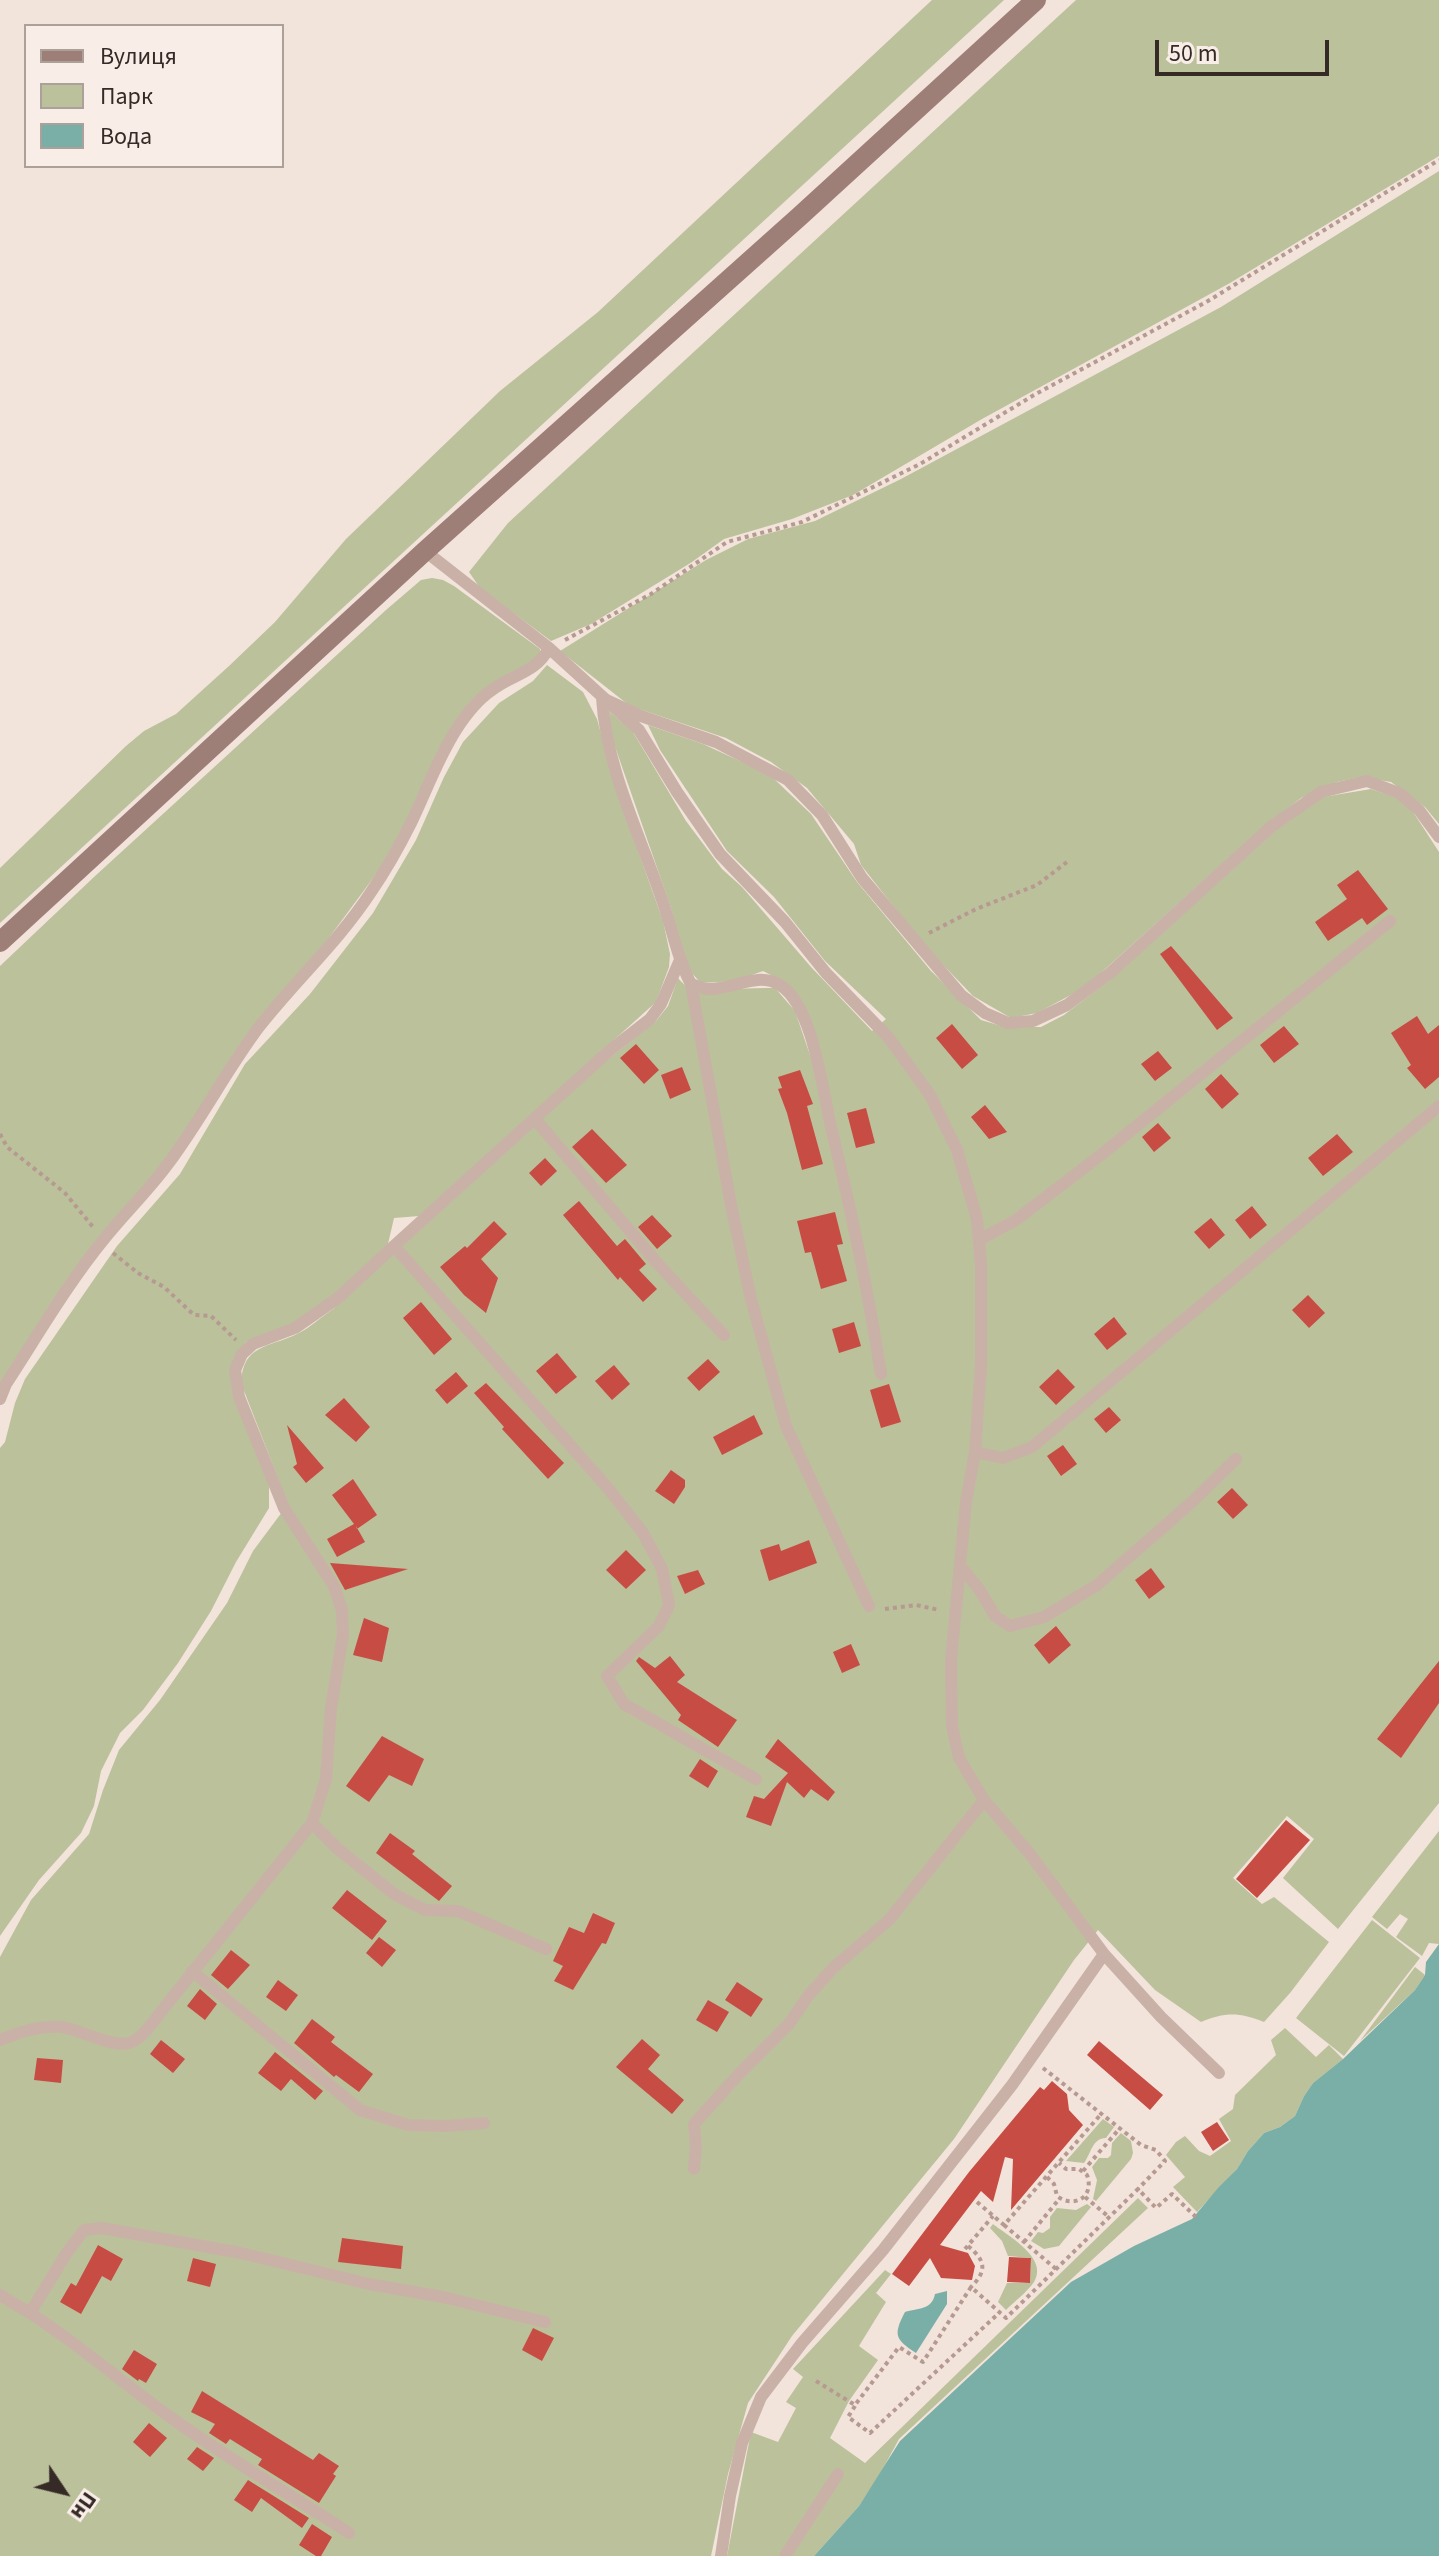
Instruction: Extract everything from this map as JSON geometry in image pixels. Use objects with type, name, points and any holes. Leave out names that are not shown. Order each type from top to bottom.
[{"type":"main road","points":[[0,942],[425,551],[1036,0]]},
{"type":"lane","points":[[425,551],[549,648],[639,730],[720,854],[785,922],[826,973],[889,1038],[930,1095],[957,1150],[977,1219],[979,1240],[981,1366],[975,1452],[966,1502],[951,1660],[952,1726],[959,1758],[984,1800],[1030,1854],[1104,1954],[1161,2017],[1219,2073]]},
{"type":"lane","points":[[0,1399],[6,1384],[66,1291],[104,1239],[167,1166],[195,1126],[221,1080],[260,1026],[370,895],[405,835],[433,772],[473,707],[490,691],[528,672],[544,658],[549,648]]},
{"type":"lane","points":[[602,698],[641,716],[716,742],[788,780],[822,815],[862,878],[912,941],[961,995],[985,1013],[1008,1023],[1033,1021],[1067,1005],[1110,973],[1272,826],[1321,792],[1367,781],[1399,793],[1419,810],[1439,837]]},
{"type":"lane","points":[[602,698],[604,729],[662,899],[679,962],[691,984],[751,1299],[786,1426],[869,1606]]},
{"type":"lane","points":[[979,1240],[1016,1220],[1102,1154],[1390,921]]},
{"type":"lane","points":[[0,2040],[46,2027],[64,2027],[117,2043],[129,2043],[142,2034],[312,1823],[326,1779],[331,1708],[343,1635],[342,1610],[334,1586],[284,1508],[239,1397],[235,1370],[242,1354],[253,1344],[295,1328],[338,1298],[609,1051],[650,1019],[661,1004],[679,962]]},
{"type":"lane","points":[[691,984],[708,989],[758,980],[779,984],[789,993],[803,1017],[819,1064],[830,1124],[852,1208],[881,1374]]},
{"type":"lane","points":[[975,1452],[1003,1458],[1032,1447],[1439,1106]]},
{"type":"lane","points":[[535,1119],[658,1264],[724,1335]]},
{"type":"lane","points":[[394,1246],[607,1487],[643,1533],[662,1569],[669,1605],[659,1626],[607,1676],[624,1704],[756,1779]]},
{"type":"lane","points":[[961,1567],[995,1616],[1010,1626],[1044,1617],[1097,1585],[1236,1459]]},
{"type":"lane","points":[[694,2169],[694,2124],[789,2024],[808,1996],[834,1967],[889,1920],[984,1800]]},
{"type":"lane","points":[[312,1823],[338,1849],[394,1894],[425,1910],[458,1911],[546,1949]]},
{"type":"lane","points":[[721,2556],[742,2443],[761,2397],[802,2343],[883,2250],[1031,2058],[1104,1954]]},
{"type":"lane","points":[[192,1971],[360,2110],[408,2125],[484,2123]]},
{"type":"lane","points":[[30,2313],[84,2230],[102,2228],[241,2253],[545,2322]]},
{"type":"lane","points":[[0,2295],[76,2343],[100,2365],[176,2421],[349,2533]]},
{"type":"lane","points":[[785,2556],[838,2474]]},
{"type":"path","points":[[549,648],[651,594],[727,542],[802,522],[920,464],[1034,395],[1208,301],[1439,160]]},
{"type":"path","points":[[912,941],[976,909],[1037,885],[1067,862]]},
{"type":"path","points":[[869,1606],[886,1609],[916,1605],[956,1617]]},
{"type":"path","points":[[971,2287],[1006,2318],[1165,2161],[1156,2150],[1141,2145],[1031,2058]]},
{"type":"path","points":[[1004,2225],[1102,2113]]},
{"type":"path","points":[[1083,2171],[1120,2128]]},
{"type":"path","points":[[1059,2163],[1066,2169],[1072,2167],[1083,2171],[1089,2181],[1085,2197]]},
{"type":"path","points":[[1047,2177],[1060,2198],[1071,2203],[1085,2197]]},
{"type":"path","points":[[1138,2189],[1156,2208],[1172,2194],[1197,2218]]},
{"type":"path","points":[[1085,2197],[1109,2217]]},
{"type":"path","points":[[1024,2242],[1060,2198]]},
{"type":"path","points":[[977,2202],[1056,2269]]},
{"type":"path","points":[[993,2216],[966,2248],[980,2256],[983,2266],[979,2279],[923,2362],[899,2347],[848,2417],[870,2433],[1000,2312]]},
{"type":"path","points":[[816,2381],[855,2405]]},
{"type":"green space","points":[[932,0],[1004,0],[0,923],[0,868],[126,746],[144,731],[176,714],[229,666],[275,622],[346,539],[500,391],[598,312]]},
{"type":"green space","points":[[1076,0],[1439,0],[1439,156],[1230,283],[982,419],[853,495],[792,519],[724,539],[591,624],[551,641],[480,588],[469,572],[508,523]]},
{"type":"green space","points":[[1439,171],[1439,824],[1425,807],[1391,782],[1361,777],[1337,782],[1301,798],[1262,828],[1084,988],[1037,1013],[1011,1018],[973,996],[923,944],[861,865],[854,844],[807,788],[771,762],[726,738],[630,706],[560,651],[706,560],[748,539],[815,521],[901,479],[1221,307]]},
{"type":"green space","points":[[432,578],[454,586],[540,649],[541,655],[488,686],[469,703],[388,858],[0,1388],[0,966],[386,610],[421,580]]},
{"type":"green space","points":[[547,665],[583,692],[597,719],[616,789],[663,921],[670,954],[669,967],[656,1002],[419,1216],[394,1218],[388,1244],[323,1305],[299,1321],[246,1342],[231,1372],[269,1483],[269,1508],[178,1663],[143,1710],[120,1733],[101,1771],[94,1806],[81,1833],[39,1880],[0,1936],[0,1448],[5,1442],[25,1379],[117,1246],[180,1174],[245,1064],[310,994],[373,913],[416,840],[463,742],[499,703],[533,681]]},
{"type":"green space","points":[[609,711],[633,732],[686,821],[722,869],[742,887],[872,1031],[886,1019],[825,961],[774,897],[727,851],[660,750],[648,725],[703,744],[770,775],[811,814],[857,882],[931,971],[981,1020],[1005,1027],[1041,1027],[1064,1015],[1111,979],[1278,828],[1323,797],[1371,789],[1406,801],[1439,852],[1439,1803],[1338,1929],[1283,1878],[1314,1839],[1287,1816],[1233,1878],[1262,1904],[1274,1897],[1329,1942],[1264,2022],[1232,2014],[1201,2022],[1155,1990],[1098,1930],[1074,1960],[954,2139],[792,2336],[748,2403],[728,2474],[711,2556],[0,2556],[0,1957],[31,1900],[89,1834],[119,1750],[160,1700],[227,1603],[253,1551],[288,1504],[241,1383],[247,1361],[259,1349],[302,1332],[333,1309],[601,1065],[656,1021],[668,1006],[678,978],[691,988],[704,992],[775,988],[795,1011],[811,1058],[802,1006],[778,979],[763,971],[735,981],[701,983],[687,968],[671,908],[611,735]]},
{"type":"green space","points":[[1439,1831],[1439,1944],[1429,1943],[1422,1956],[1396,1937],[1408,1919],[1400,1914],[1387,1929],[1372,1917]]},
{"type":"green space","points":[[1372,1920],[1420,1958],[1344,2056],[1296,2018]]},
{"type":"green space","points":[[1415,1967],[1425,1975],[1415,1990],[1360,2041]]},
{"type":"green space","points":[[1285,2028],[1316,2057],[1329,2045],[1343,2059],[1313,2083],[1295,2116],[1280,2127],[1264,2133],[1237,2169],[1197,2212],[1173,2187],[1185,2177],[1166,2155],[1185,2136],[1199,2151],[1210,2156],[1231,2141],[1219,2119],[1233,2109],[1235,2095],[1276,2055],[1271,2040]]},
{"type":"green space","points":[[1103,2119],[1114,2127],[1106,2138],[1095,2144],[1084,2163],[1066,2161]]},
{"type":"green space","points":[[1121,2133],[1131,2141],[1131,2159],[1096,2201],[1093,2199],[1097,2180],[1092,2167],[1099,2158],[1111,2155],[1112,2143]]},
{"type":"green space","points":[[1138,2198],[1148,2208],[899,2439],[859,2506],[814,2556],[727,2556],[751,2432],[778,2442],[796,2408],[786,2402],[803,2377],[793,2369],[885,2270],[891,2274],[876,2293],[886,2302],[859,2346],[878,2360],[849,2401],[830,2438],[865,2463]]},
{"type":"green space","points":[[1087,2204],[1091,2207],[1059,2246],[1044,2249],[1031,2241],[1038,2232],[1043,2233],[1050,2228],[1050,2217],[1057,2208],[1076,2210]]},
{"type":"green space","points":[[993,2224],[1025,2248],[1036,2264],[1034,2282],[1006,2310],[998,2302],[1007,2283],[1030,2283],[1031,2258],[1008,2256],[1002,2241],[990,2228]]},
{"type":"water","points":[[1439,1944],[1439,2556],[814,2556],[859,2506],[900,2441],[1071,2282],[1134,2246],[1192,2219],[1237,2169],[1264,2133],[1280,2127],[1295,2116],[1313,2083],[1343,2059],[1415,1990],[1425,1975],[1426,1962]]},
{"type":"water","points":[[947,2291],[947,2304],[916,2353],[898,2336],[905,2312],[928,2306],[935,2294]]},
{"type":"building","points":[[1358,870],[1388,909],[1367,925],[1362,918],[1328,941],[1315,922],[1347,899],[1337,885]]},
{"type":"building","points":[[1171,946],[1233,1018],[1217,1030],[1160,954]]},
{"type":"building","points":[[1417,1016],[1428,1034],[1439,1025],[1439,1077],[1425,1089],[1407,1068],[1411,1065],[1391,1033]]},
{"type":"building","points":[[952,1024],[978,1055],[962,1069],[936,1038]]},
{"type":"building","points":[[1284,1026],[1299,1044],[1274,1063],[1260,1045]]},
{"type":"building","points":[[636,1044],[659,1070],[644,1084],[620,1058]]},
{"type":"building","points":[[1158,1051],[1172,1068],[1155,1081],[1141,1064]]},
{"type":"building","points":[[682,1067],[691,1090],[670,1099],[661,1075]]},
{"type":"building","points":[[800,1070],[813,1104],[807,1106],[823,1164],[802,1170],[778,1089],[782,1088],[778,1077]]},
{"type":"building","points":[[1221,1074],[1239,1094],[1222,1109],[1205,1089]]},
{"type":"building","points":[[985,1105],[1007,1132],[989,1139],[971,1117]]},
{"type":"building","points":[[866,1108],[875,1143],[856,1148],[847,1113]]},
{"type":"building","points":[[1158,1123],[1171,1138],[1154,1152],[1142,1137]]},
{"type":"building","points":[[592,1129],[627,1165],[606,1183],[572,1147]]},
{"type":"building","points":[[1337,1134],[1353,1152],[1323,1176],[1308,1158]]},
{"type":"building","points":[[545,1158],[557,1171],[541,1186],[529,1173]]},
{"type":"building","points":[[579,1201],[617,1246],[625,1239],[646,1264],[639,1270],[657,1289],[643,1302],[620,1277],[618,1280],[563,1215]]},
{"type":"building","points":[[1252,1206],[1267,1225],[1250,1239],[1235,1220]]},
{"type":"building","points":[[835,1212],[843,1244],[837,1245],[847,1281],[821,1289],[811,1252],[805,1253],[797,1221]]},
{"type":"building","points":[[652,1215],[672,1236],[657,1249],[638,1227]]},
{"type":"building","points":[[1211,1218],[1225,1235],[1209,1249],[1194,1232]]},
{"type":"building","points":[[494,1221],[507,1234],[481,1259],[498,1278],[486,1313],[464,1295],[440,1267],[465,1246],[467,1248]]},
{"type":"building","points":[[1308,1295],[1325,1313],[1309,1328],[1292,1310]]},
{"type":"building","points":[[421,1302],[452,1339],[434,1355],[403,1318]]},
{"type":"building","points":[[1114,1317],[1127,1334],[1107,1350],[1094,1334]]},
{"type":"building","points":[[854,1322],[861,1346],[839,1353],[832,1329]]},
{"type":"building","points":[[557,1353],[577,1377],[556,1394],[536,1371]]},
{"type":"building","points":[[708,1359],[720,1372],[699,1391],[687,1378]]},
{"type":"building","points":[[614,1365],[630,1384],[612,1400],[595,1381]]},
{"type":"building","points":[[1058,1369],[1075,1387],[1056,1405],[1039,1387]]},
{"type":"building","points":[[456,1372],[468,1386],[447,1404],[435,1390]]},
{"type":"building","points":[[486,1383],[564,1463],[548,1479],[474,1393]]},
{"type":"building","points":[[889,1384],[901,1422],[881,1428],[870,1390]]},
{"type":"building","points":[[344,1398],[370,1427],[356,1442],[325,1415]]},
{"type":"building","points":[[1109,1407],[1121,1420],[1106,1433],[1094,1419]]},
{"type":"building","points":[[754,1415],[763,1434],[722,1455],[713,1437]]},
{"type":"building","points":[[287,1425],[324,1468],[306,1483],[293,1467],[297,1464]]},
{"type":"building","points":[[1063,1445],[1077,1464],[1061,1476],[1047,1456]]},
{"type":"building","points":[[671,1470],[685,1480],[685,1487],[674,1504],[655,1491]]},
{"type":"building","points":[[353,1479],[377,1515],[357,1529],[365,1542],[337,1557],[327,1539],[354,1524],[332,1495]]},
{"type":"building","points":[[1232,1488],[1248,1505],[1233,1519],[1217,1502]]},
{"type":"building","points":[[809,1540],[817,1563],[769,1581],[760,1550],[779,1544],[781,1551]]},
{"type":"building","points":[[626,1550],[646,1570],[626,1589],[606,1570]]},
{"type":"building","points":[[330,1563],[408,1569],[345,1590]]},
{"type":"building","points":[[1151,1568],[1165,1587],[1149,1599],[1135,1580]]},
{"type":"building","points":[[698,1570],[705,1584],[685,1594],[677,1576]]},
{"type":"building","points":[[364,1618],[389,1628],[382,1662],[353,1655]]},
{"type":"building","points":[[1056,1626],[1071,1645],[1049,1664],[1034,1645]]},
{"type":"building","points":[[851,1644],[860,1665],[842,1673],[833,1652]]},
{"type":"building","points":[[670,1656],[685,1675],[677,1682],[737,1720],[718,1747],[678,1720],[681,1715],[636,1661],[639,1657],[655,1668]]},
{"type":"building","points":[[1439,1661],[1439,1703],[1401,1758],[1377,1739]]},
{"type":"building","points":[[382,1736],[424,1759],[412,1786],[389,1775],[369,1802],[346,1786]]},
{"type":"building","points":[[778,1739],[835,1792],[828,1801],[811,1789],[804,1798],[787,1782],[771,1826],[746,1817],[754,1796],[764,1799],[788,1773],[765,1757]]},
{"type":"building","points":[[700,1759],[718,1771],[708,1788],[689,1776]]},
{"type":"building","points":[[1286,1820],[1310,1840],[1257,1898],[1236,1879]]},
{"type":"building","points":[[390,1833],[415,1851],[412,1854],[452,1886],[439,1901],[376,1853]]},
{"type":"building","points":[[347,1890],[387,1921],[372,1940],[332,1908]]},
{"type":"building","points":[[593,1913],[615,1923],[606,1944],[602,1943],[573,1990],[554,1981],[563,1966],[553,1961],[569,1927],[584,1933]]},
{"type":"building","points":[[379,1937],[396,1950],[382,1967],[366,1953]]},
{"type":"building","points":[[231,1950],[250,1965],[228,1989],[211,1975]]},
{"type":"building","points":[[278,1980],[298,1995],[286,2011],[266,1997]]},
{"type":"building","points":[[737,1982],[763,1999],[751,2017],[725,2000]]},
{"type":"building","points":[[200,1989],[217,2004],[205,2020],[187,2006]]},
{"type":"building","points":[[708,2000],[729,2012],[717,2032],[696,2020]]},
{"type":"building","points":[[312,2019],[335,2037],[331,2042],[373,2074],[359,2092],[336,2075],[334,2077],[294,2043]]},
{"type":"building","points":[[642,2039],[660,2055],[648,2069],[684,2100],[672,2114],[616,2067]]},
{"type":"building","points":[[161,2040],[185,2059],[173,2073],[150,2054]]},
{"type":"building","points":[[1099,2041],[1163,2095],[1150,2110],[1087,2055]]},
{"type":"building","points":[[275,2052],[323,2091],[315,2100],[291,2079],[281,2091],[258,2073]]},
{"type":"building","points":[[37,2058],[63,2060],[61,2083],[34,2080]]},
{"type":"building","points":[[1052,2081],[1067,2094],[1069,2110],[1083,2125],[1011,2210],[1013,2159],[1005,2157],[993,2202],[981,2191],[940,2245],[968,2253],[975,2266],[972,2280],[941,2278],[930,2258],[909,2286],[892,2274],[969,2172],[1040,2087],[1044,2090]]},
{"type":"building","points":[[1217,2122],[1229,2140],[1213,2151],[1201,2132]]},
{"type":"building","points":[[342,2238],[403,2246],[401,2269],[338,2262]]},
{"type":"building","points":[[98,2245],[123,2259],[111,2281],[102,2276],[81,2314],[60,2302],[71,2283],[76,2286]]},
{"type":"building","points":[[1009,2257],[1031,2258],[1030,2283],[1007,2282]]},
{"type":"building","points":[[193,2258],[216,2264],[210,2287],[187,2281]]},
{"type":"building","points":[[533,2328],[554,2338],[542,2361],[522,2350]]},
{"type":"building","points":[[134,2350],[157,2364],[146,2383],[122,2369]]},
{"type":"building","points":[[202,2391],[313,2460],[319,2453],[339,2466],[319,2503],[258,2465],[262,2459],[230,2439],[226,2444],[209,2433],[215,2424],[191,2412]]},
{"type":"building","points":[[149,2423],[167,2438],[150,2457],[133,2442]]},
{"type":"building","points":[[197,2447],[214,2458],[203,2471],[187,2459]]},
{"type":"building","points":[[248,2480],[309,2518],[302,2528],[261,2498],[252,2512],[234,2500]]},
{"type":"building","points":[[312,2524],[332,2537],[321,2556],[299,2545]]}]
